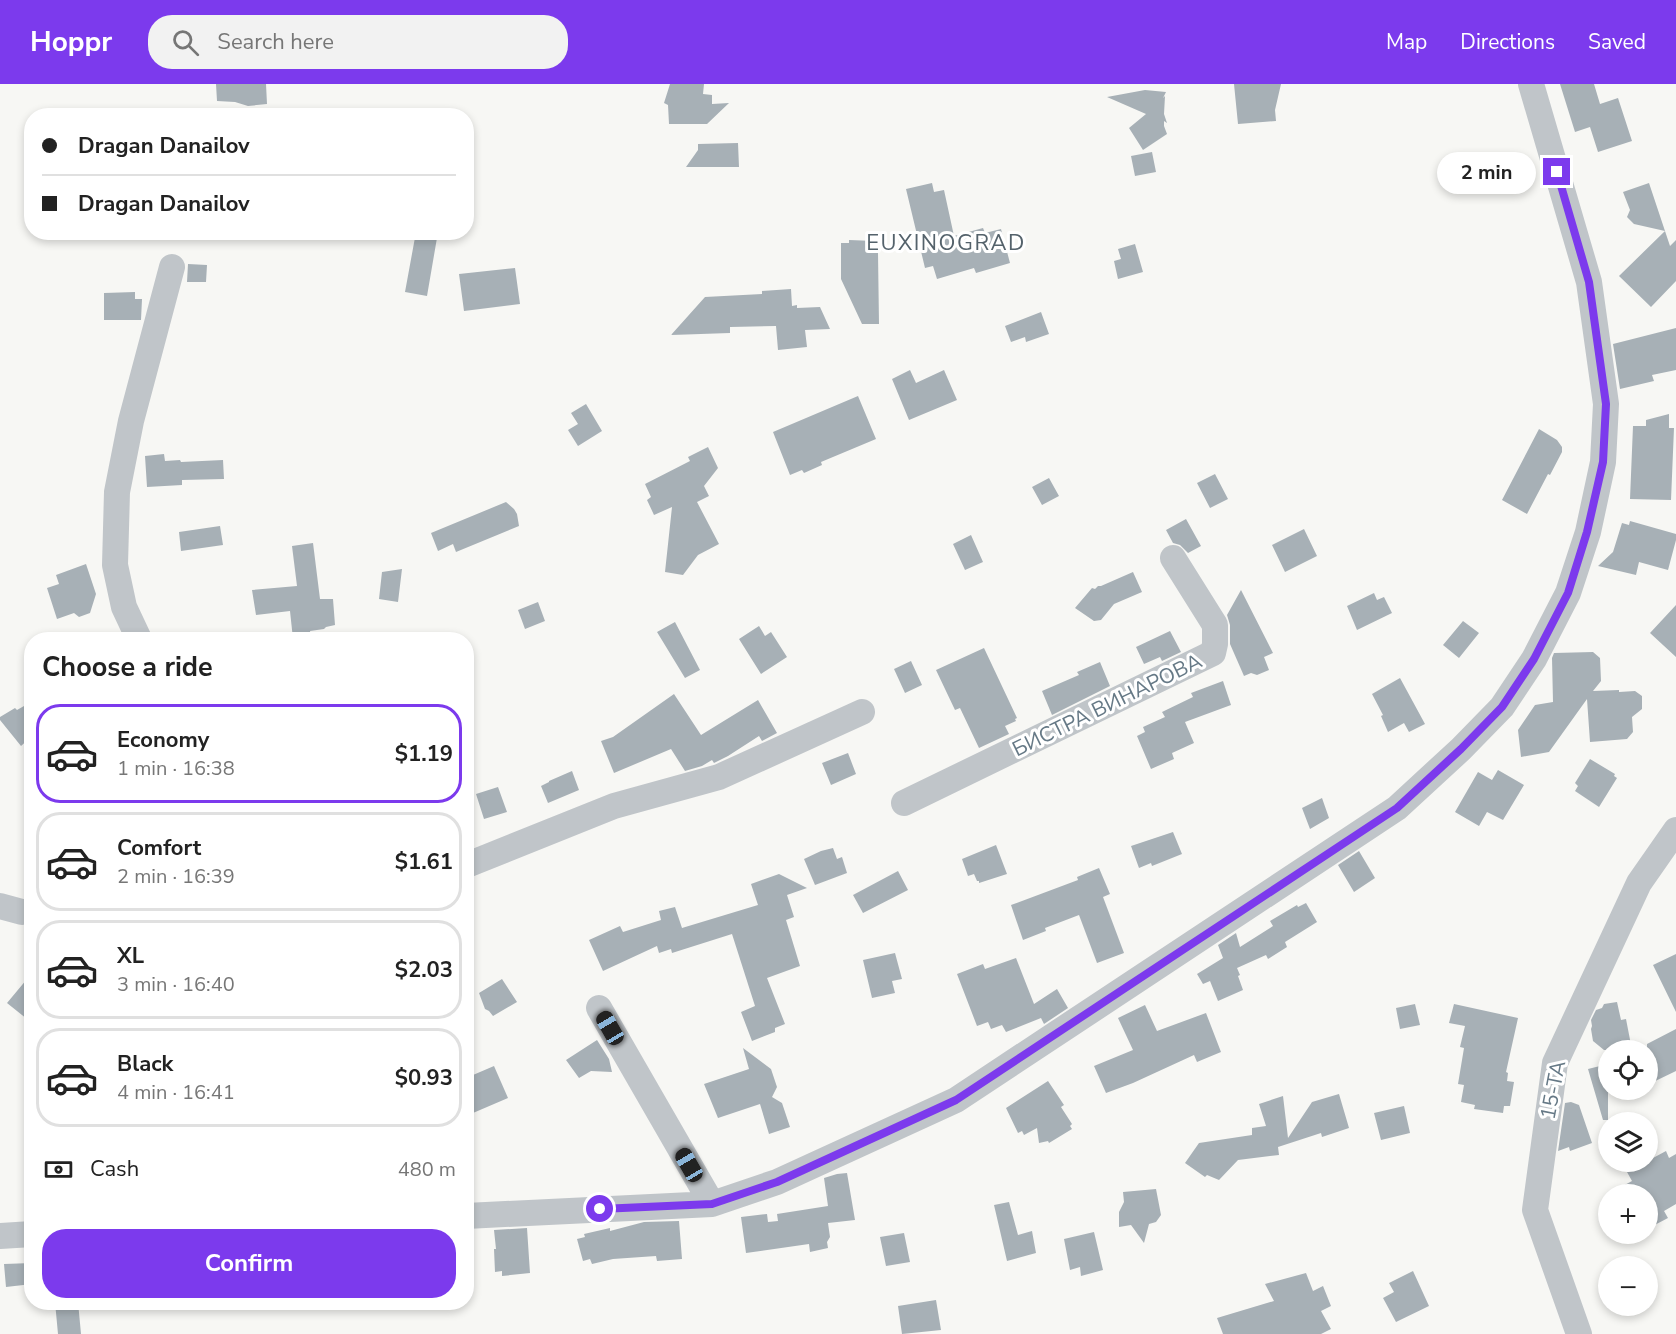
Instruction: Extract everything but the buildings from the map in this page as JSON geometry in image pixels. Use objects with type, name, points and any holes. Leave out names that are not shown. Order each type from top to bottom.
[{"type":"street","points":[[474,1216],[712,1204],[777,1182],[956,1100],[1397,808],[1461,749],[1502,707],[1534,659],[1568,593],[1587,532],[1603,462],[1606,404],[1589,282],[1531,84]]},
{"type":"street","points":[[136,632],[124,607],[115,565],[117,492],[131,421],[172,267]]},
{"type":"street","name":"БИСТРА ВИНАРОВА","points":[[904,803],[1213,653],[1215,626],[1173,558]]},
{"type":"street","points":[[474,862],[614,806],[719,777],[862,712]]},
{"type":"street","name":"15-ТА","points":[[1579,1334],[1535,1210],[1555,1063],[1639,883],[1676,830]]},
{"type":"street","points":[[599,1008],[712,1204]]},
{"type":"street","points":[[0,1236],[24,1234]]},
{"type":"district","name":"EUXINOGRAD","points":[[946,243]]},
{"type":"route","points":[[600,1209],[712,1204],[777,1182],[956,1100],[1397,808],[1461,749],[1502,707],[1534,659],[1568,593],[1587,532],[1603,462],[1606,404],[1589,282],[1557,172]]}]
